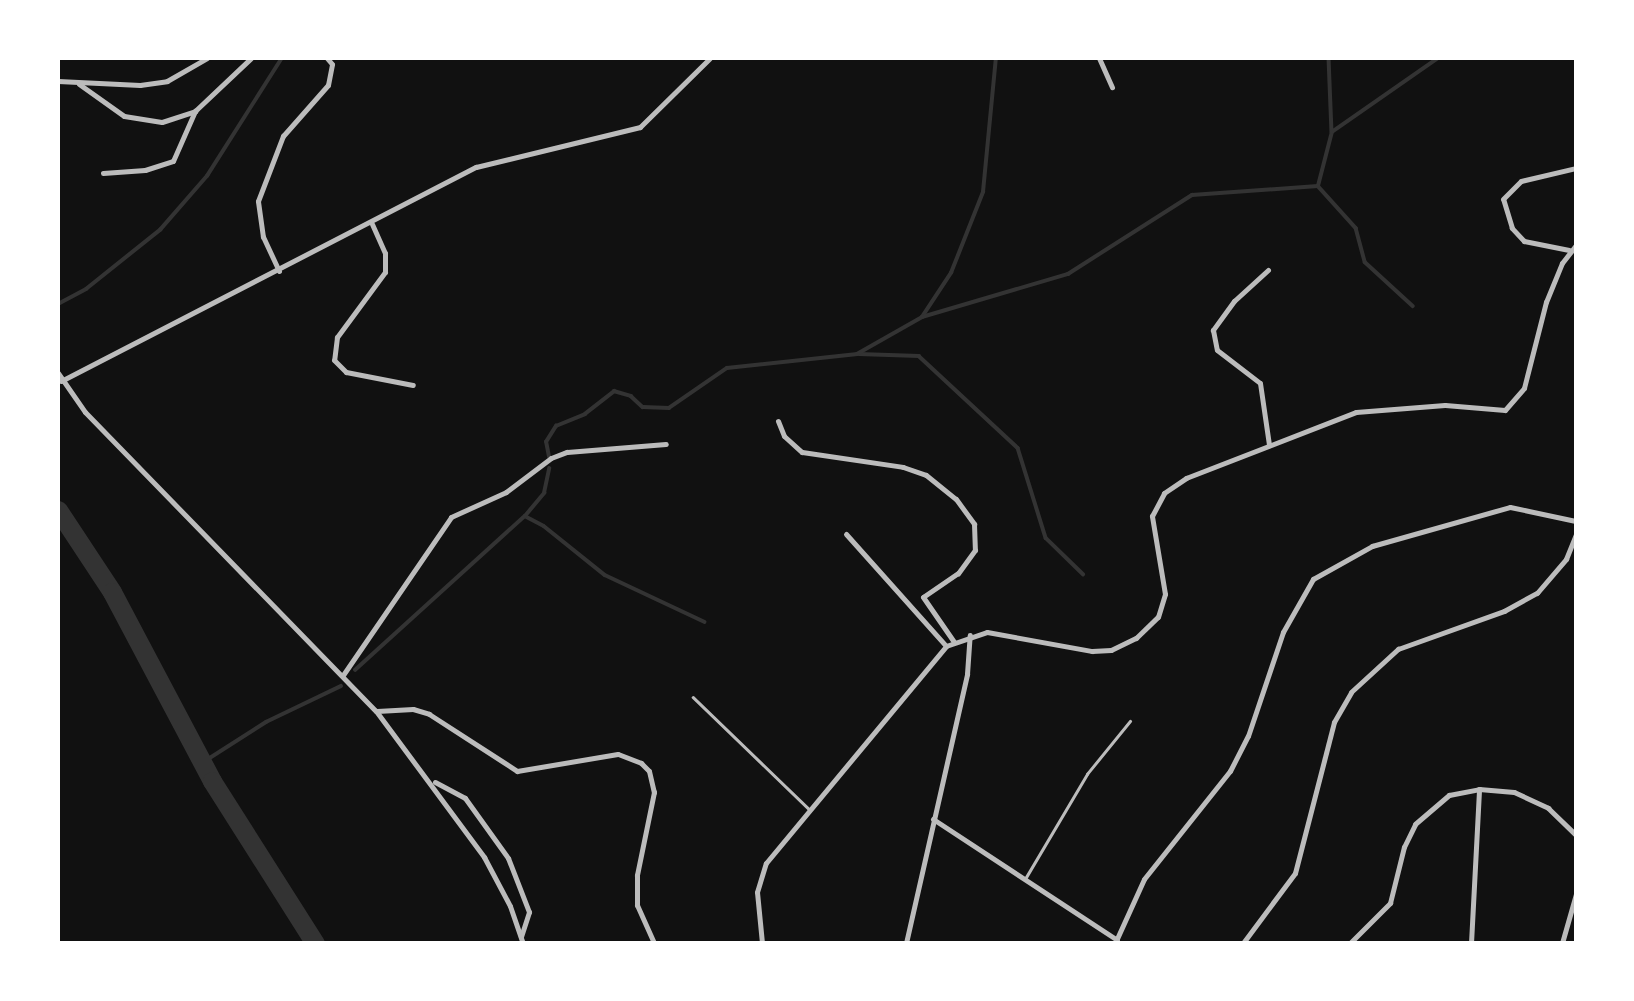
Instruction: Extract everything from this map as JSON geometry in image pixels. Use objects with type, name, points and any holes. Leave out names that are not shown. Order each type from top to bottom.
[{"type":"street","points":[[58,81],[140,85],[167,80],[207,58]]},
{"type":"street","points":[[103,173],[145,170],[173,161],[195,111],[251,58]]},
{"type":"street","points":[[279,271],[262,237],[258,201],[283,136],[328,85],[332,64],[327,58]]},
{"type":"street","points":[[61,381],[372,224],[476,167],[640,128],[710,58]]},
{"type":"street","points":[[1099,58],[1112,87]]},
{"type":"street","points":[[79,84],[133,120],[162,122],[195,111]]},
{"type":"street","points":[[1569,250],[1524,241],[1512,228],[1503,199],[1521,181],[1576,168]]},
{"type":"street","points":[[372,224],[385,253],[385,272],[333,344],[334,360],[346,372],[413,385]]},
{"type":"street","points":[[762,943],[757,903],[761,872],[808,808],[946,646],[970,635],[987,632],[1017,635],[1092,651],[1111,650],[1136,638],[1158,617],[1165,594],[1153,528],[1156,503],[1186,478],[1356,412],[1445,405],[1505,410],[1524,388],[1539,323],[1569,250],[1576,245]]},
{"type":"street","points":[[1268,270],[1234,300],[1213,330],[1217,350],[1260,383],[1269,445]]},
{"type":"street","points":[[58,373],[85,412],[376,711],[432,781],[500,883],[522,940]]},
{"type":"street","points":[[778,421],[784,436],[802,452],[903,467],[926,475],[956,499],[974,524],[975,550],[958,573],[929,589],[923,597],[954,642]]},
{"type":"street","points":[[343,675],[451,517],[506,492],[567,452],[666,444]]},
{"type":"street","points":[[933,820],[1116,942],[1159,858],[1230,771],[1248,736],[1283,632],[1313,579],[1372,545],[1510,508],[1576,521]]},
{"type":"street","points":[[846,534],[946,646]]},
{"type":"street","points":[[1243,943],[1295,873],[1334,723],[1351,692],[1398,649],[1504,611],[1536,593],[1566,559],[1576,534]]},
{"type":"street","points":[[906,943],[970,660],[970,635]]},
{"type":"street","points":[[376,711],[413,709],[429,714],[517,771],[618,754],[641,763],[649,771],[654,792],[637,875],[637,905],[654,943]]},
{"type":"street","points":[[432,781],[465,798],[508,858],[530,912],[522,940]]},
{"type":"street","points":[[1471,943],[1479,789]]},
{"type":"street","points":[[1350,943],[1390,903],[1404,847],[1415,824],[1449,795],[1479,789],[1531,798],[1576,835]]},
{"type":"street","points":[[1562,943],[1576,894]]},
{"type":"lane","points":[[693,697],[808,808]]},
{"type":"lane","points":[[1025,879],[1087,774],[1130,721]]},
{"type":"waterway","points":[[58,304],[86,289],[160,230],[207,176],[282,58]]},
{"type":"waterway","points":[[922,317],[951,273],[983,192],[996,58]]},
{"type":"waterway","points":[[1329,58],[1332,132]]},
{"type":"waterway","points":[[549,457],[546,442],[556,426],[585,414],[614,391],[631,396],[643,407],[669,408],[727,368],[857,354],[922,317],[1068,274],[1192,195],[1318,186],[1332,132],[1438,58]]},
{"type":"waterway","points":[[1318,186],[1356,228],[1365,262],[1413,306]]},
{"type":"waterway","points":[[859,354],[919,356],[1018,448],[1046,538],[1083,574]]},
{"type":"waterway","points":[[355,670],[525,516],[544,493],[549,469]]},
{"type":"waterway","points":[[58,510],[112,592],[212,781],[315,943]]},
{"type":"waterway","points":[[525,516],[544,526],[605,575],[705,622]]},
{"type":"waterway","points":[[202,763],[266,722],[341,686]]}]
